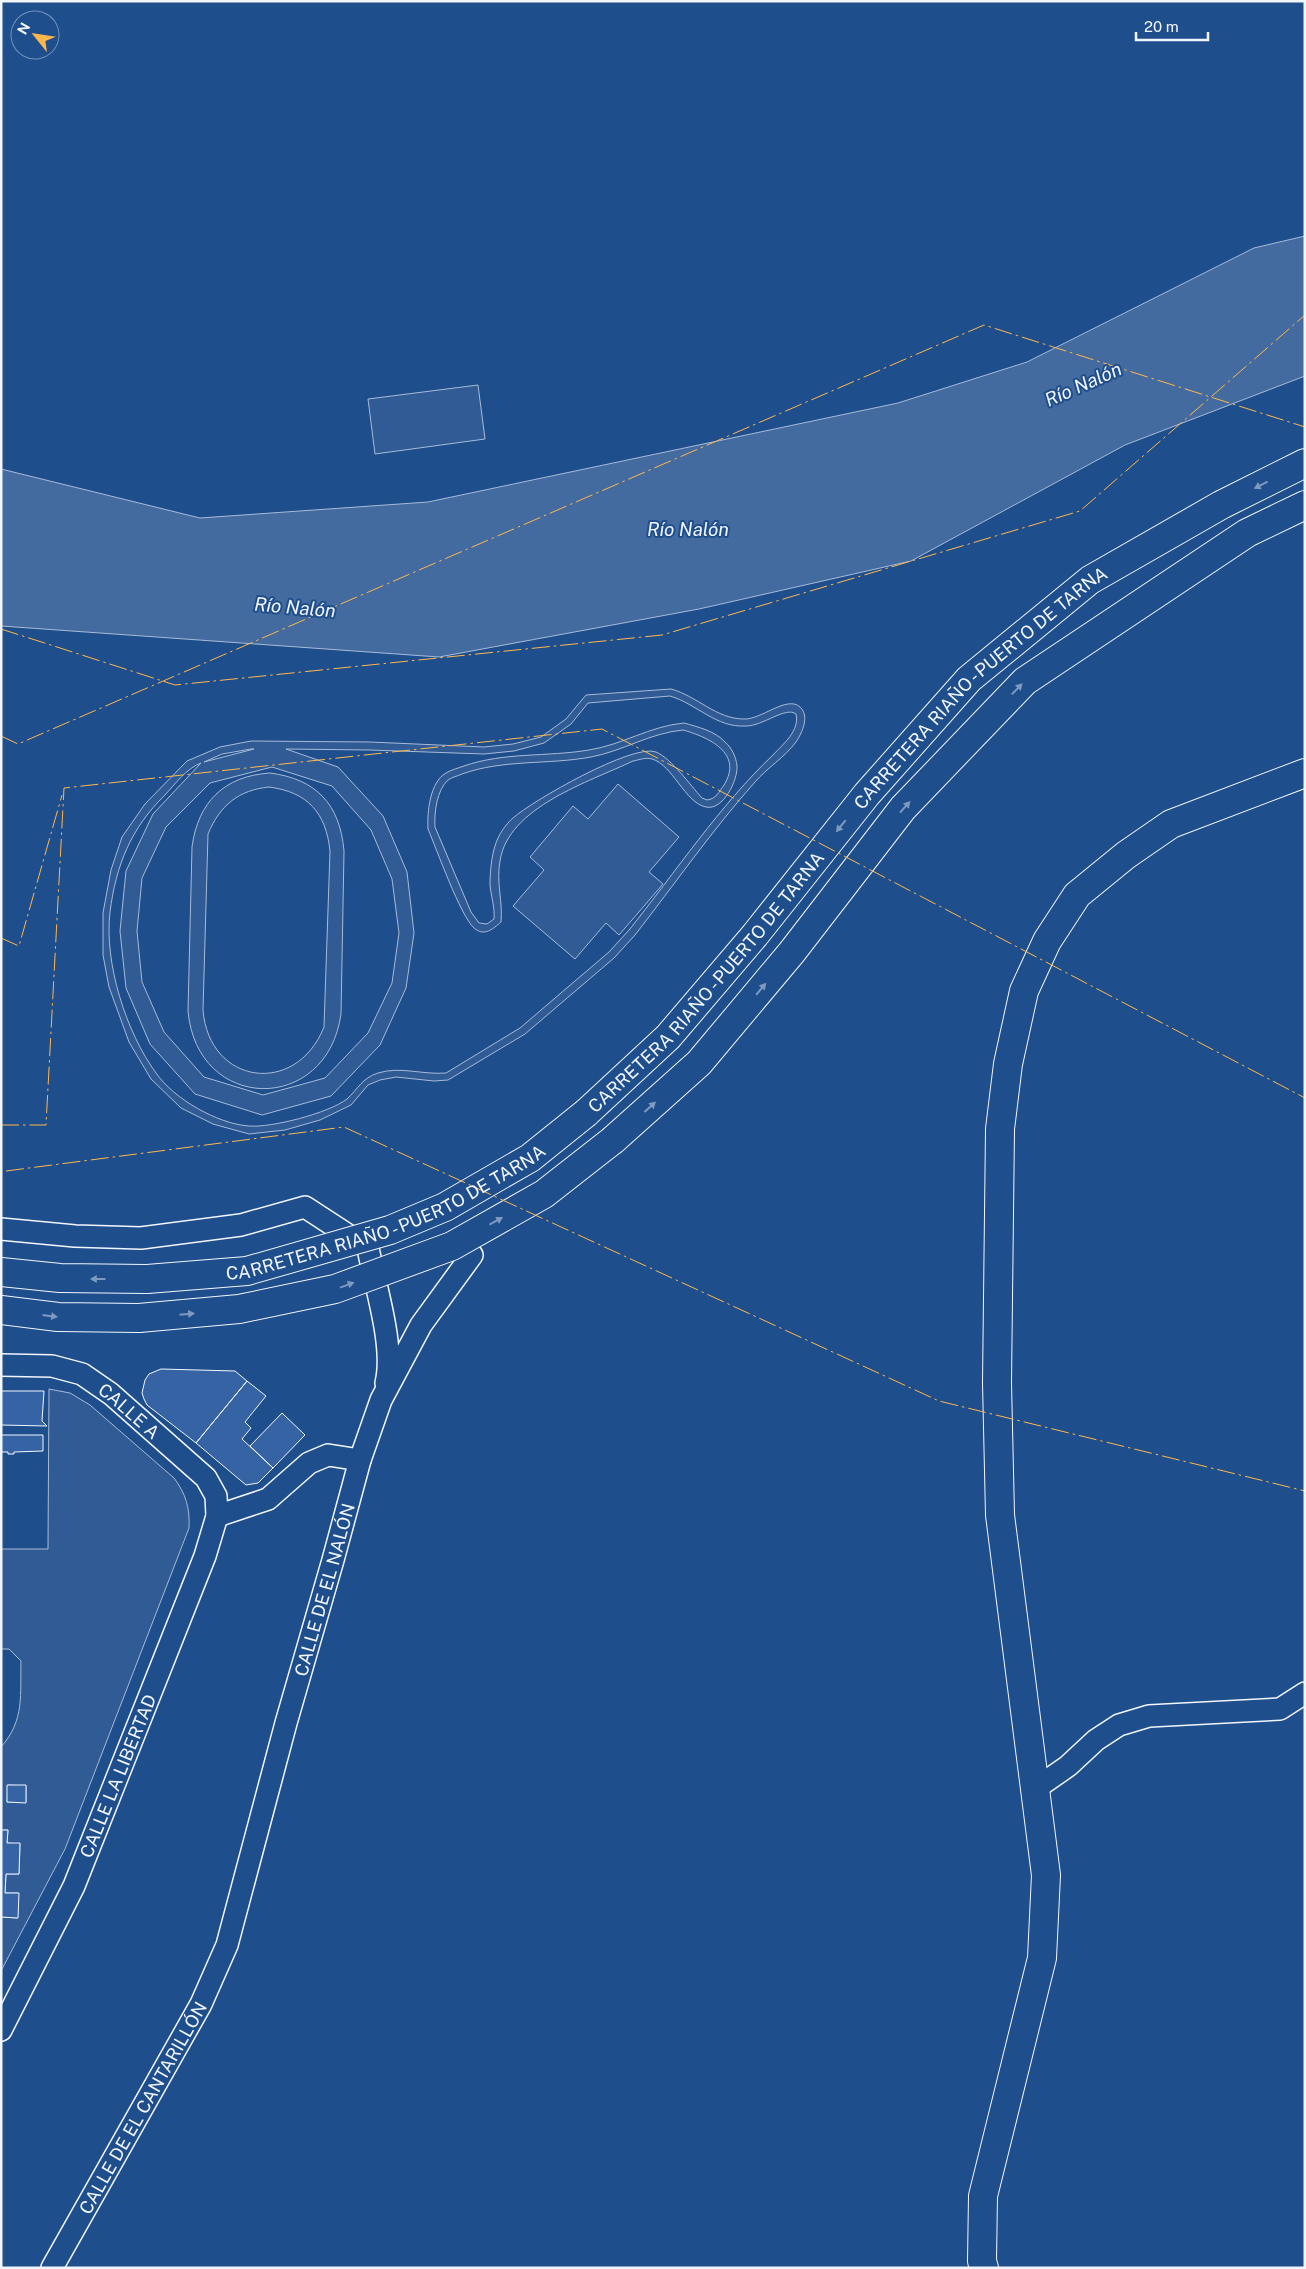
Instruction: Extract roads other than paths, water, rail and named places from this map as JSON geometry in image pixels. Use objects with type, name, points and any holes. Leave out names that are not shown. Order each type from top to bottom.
[{"type":"main road","name":"CARRETERA RIAÑO - PUERTO DE TARNA","points":[[1,1272],[60,1278],[147,1279],[247,1271],[390,1230],[445,1207],[530,1158],[586,1113],[668,1038],[754,935],[867,794],[969,679],[1090,580],[1221,505],[1305,463]]},
{"type":"main road","name":"CARRETERA RIAÑO - PUERTO DE TARNA","points":[[1,1310],[58,1317],[139,1318],[239,1309],[335,1289],[452,1246],[544,1194],[614,1140],[699,1063],[792,952],[903,808],[1025,681],[1247,533],[1305,505]]},
{"type":"main road","points":[[984,2268],[982,2261],[983,2196],[1042,1958],[1046,1875],[1000,1515],[998,1402],[1000,1129],[1008,1064],[1024,991],[1047,940],[1077,895],[1126,854],[1171,824],[1305,773]]},
{"type":"street","points":[[1,1229],[75,1236],[141,1238],[241,1225],[304,1207],[368,1248],[388,1346],[389,1370],[381,1400]]},
{"type":"street","name":"CALLE DE EL NALÓN","points":[[227,1945],[286,1723],[360,1460],[381,1400],[421,1325],[472,1255]]},
{"type":"street","name":"CALLE A","points":[[1,1365],[52,1366],[82,1374],[111,1394],[206,1478],[216,1496],[217,1516]]},
{"type":"street","points":[[217,1516],[268,1499],[309,1463],[328,1455],[360,1460]]},
{"type":"street","name":"CALLE LA LIBERTAD","points":[[1,2030],[74,1886],[185,1608],[217,1516]]},
{"type":"street","points":[[1035,1790],[1068,1766],[1096,1740],[1119,1725],[1149,1716],[1280,1709],[1305,1693]]},
{"type":"street","name":"CALLE DE EL CANTARILLÓN","points":[[52,2268],[201,2004],[227,1945]]},
{"type":"water","name":"Río Nalón","points":[[1305,236],[1305,376],[1125,445],[911,561],[699,609],[439,657],[1,626],[1,469],[200,518],[428,502],[898,403],[1027,362],[1254,248]]}]
